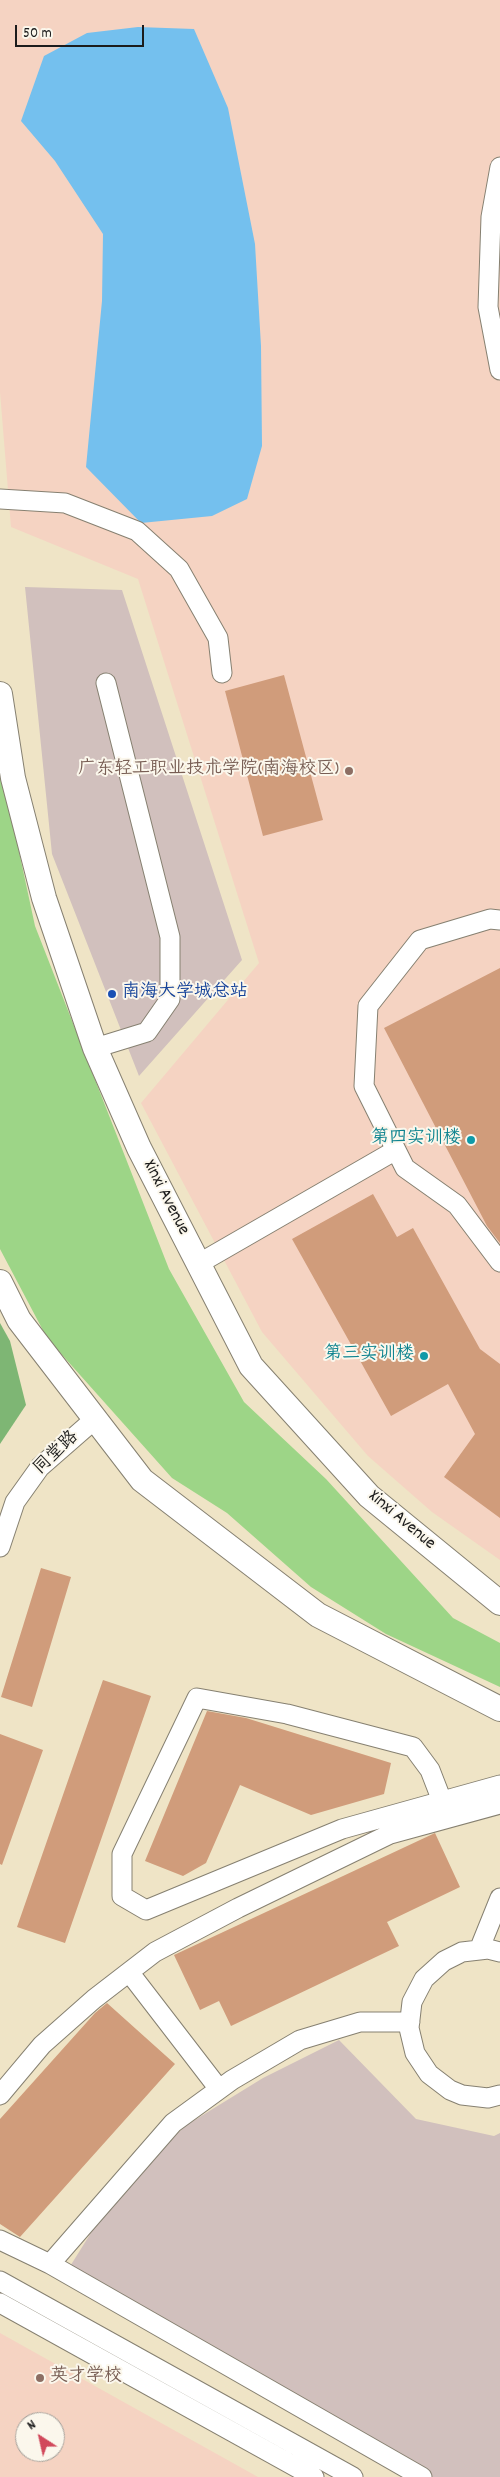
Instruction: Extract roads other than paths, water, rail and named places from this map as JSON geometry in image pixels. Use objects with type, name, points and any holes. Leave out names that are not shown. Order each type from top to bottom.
[{"type":"main road","name":"Xinxi Avenue","points":[[0,694],[13,778],[44,898],[95,1048],[139,1148],[250,1366],[369,1496],[500,1603]]},
{"type":"main road","points":[[0,1282],[19,1320],[142,1480],[318,1615],[500,1709]]},
{"type":"street","points":[[500,168],[491,217],[488,308],[500,370]]},
{"type":"street","points":[[0,499],[65,503],[137,531],[179,569],[218,638],[222,673]]},
{"type":"street","points":[[95,1048],[147,1032],[170,999],[170,937],[106,683]]},
{"type":"street","points":[[500,920],[490,919],[420,940],[368,1006],[364,1086],[405,1168],[457,1205],[500,1262]]},
{"type":"street","points":[[198,1264],[396,1150]]},
{"type":"street","name":"同堂路","points":[[0,1547],[15,1502],[40,1467],[95,1419]]},
{"type":"street","points":[[442,1801],[430,1770],[413,1747],[286,1714],[197,1698],[122,1854],[122,1896],[146,1910],[342,1829],[500,1785]]},
{"type":"street","points":[[0,2095],[42,2045],[94,1999],[154,1952],[238,1908],[390,1834],[500,1804]]},
{"type":"street","points":[[479,1950],[500,1898]]},
{"type":"street","points":[[500,1952],[479,1950],[462,1952],[444,1961],[424,1979],[412,2002],[410,2022],[415,2053],[429,2074],[450,2090],[462,2095],[488,2098],[500,2095]]},
{"type":"street","points":[[129,1972],[220,2089]]},
{"type":"street","points":[[50,2264],[173,2123],[220,2089],[300,2040],[360,2022],[410,2022]]},
{"type":"street","points":[[0,2240],[50,2264],[422,2477]]},
{"type":"street","points":[[0,2281],[353,2477]]},
{"type":"street","points":[[0,2303],[314,2477]]},
{"type":"water","points":[[138,27],[194,29],[228,108],[255,244],[261,346],[262,446],[247,499],[212,516],[141,523],[86,467],[102,301],[103,234],[55,161],[21,121],[44,56],[87,33]]},
{"type":"place","name":"广东轻工职业技术学院(南海校区)","points":[[349,771]]},
{"type":"place","name":"南海大学城总站","points":[[112,994]]},
{"type":"place","name":"第四实训楼","points":[[471,1140]]},
{"type":"place","name":"第三实训楼","points":[[424,1356]]},
{"type":"place","name":"英才学校","points":[[40,2378]]}]
